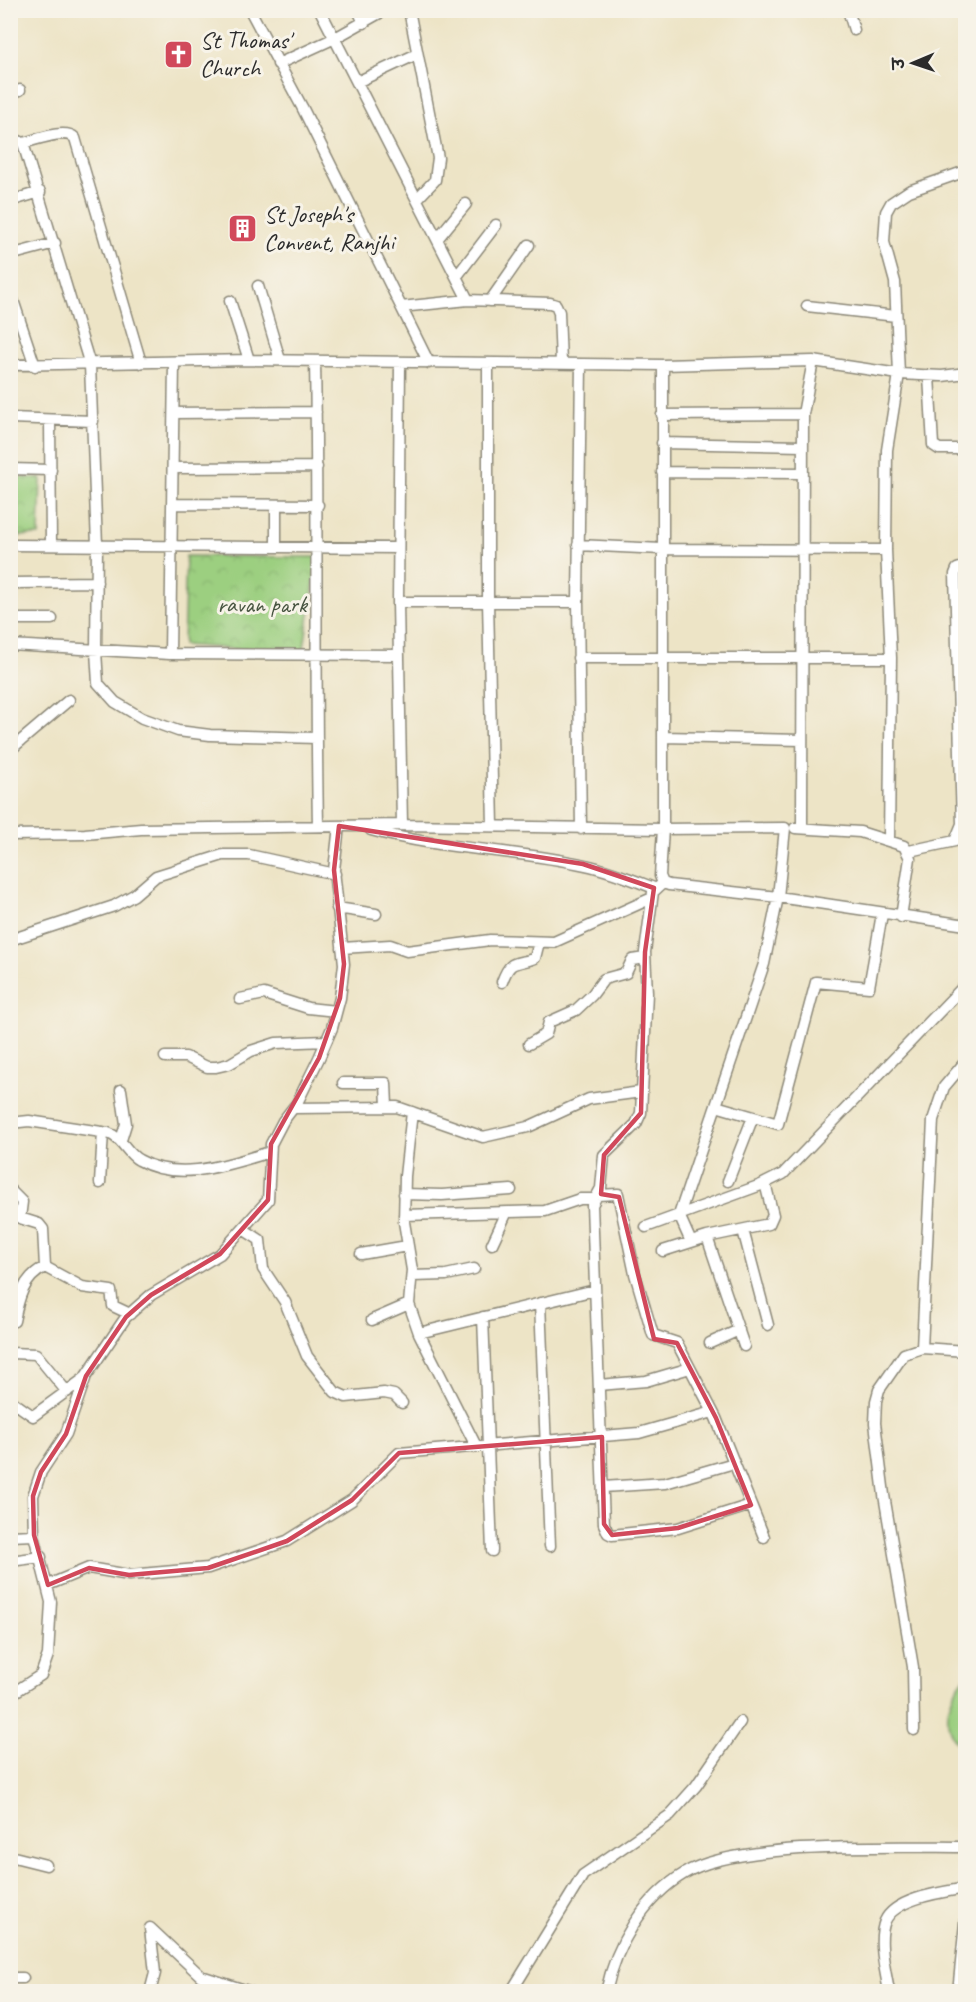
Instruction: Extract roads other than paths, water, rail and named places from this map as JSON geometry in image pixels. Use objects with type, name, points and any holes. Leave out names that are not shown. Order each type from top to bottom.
[{"type":"street","points":[[250,10],[429,363]]},
{"type":"street","points":[[320,10],[418,198],[468,300]]},
{"type":"street","points":[[358,10],[364,23]]},
{"type":"street","points":[[278,64],[335,38],[385,10]]},
{"type":"street","points":[[409,10],[426,89],[438,167],[435,180],[418,198]]},
{"type":"street","points":[[848,10],[854,30]]},
{"type":"street","points":[[357,82],[417,54]]},
{"type":"street","points":[[10,137],[23,143],[62,134],[69,134],[75,138],[141,363]]},
{"type":"street","points":[[23,143],[40,192],[90,365],[97,545],[98,683],[105,694],[133,713],[162,727],[192,734],[316,738]]},
{"type":"street","points":[[889,841],[891,657],[886,550],[887,450],[899,374],[895,282],[884,237],[886,212],[899,196],[966,171]]},
{"type":"street","points":[[10,201],[40,192]]},
{"type":"street","points":[[438,238],[466,204]]},
{"type":"street","points":[[457,276],[496,225]]},
{"type":"street","points":[[10,255],[55,243]]},
{"type":"street","points":[[490,301],[529,245]]},
{"type":"street","points":[[258,286],[280,360]]},
{"type":"street","points":[[10,291],[35,366]]},
{"type":"street","points":[[400,307],[468,300],[556,305],[561,363]]},
{"type":"street","points":[[230,301],[249,360]]},
{"type":"street","points":[[807,306],[896,316]]},
{"type":"street","points":[[10,365],[249,360],[663,365],[813,361],[899,374],[929,376],[966,373]]},
{"type":"street","points":[[802,828],[802,446],[803,414],[813,361]]},
{"type":"street","points":[[315,362],[318,505],[316,654],[318,826]]},
{"type":"street","points":[[170,654],[174,363]]},
{"type":"street","points":[[400,363],[398,602],[402,825]]},
{"type":"street","points":[[488,363],[488,601],[493,826]]},
{"type":"street","points":[[581,364],[578,544],[581,829]]},
{"type":"street","points":[[663,365],[663,829],[660,876],[645,958],[647,1006],[638,1120],[604,1155],[601,1188],[591,1209],[605,1529],[612,1535],[678,1528],[751,1505]]},
{"type":"street","points":[[929,376],[933,445],[939,449],[966,449]]},
{"type":"street","points":[[174,413],[316,412]]},
{"type":"street","points":[[662,415],[803,414]]},
{"type":"street","points":[[10,418],[93,421]]},
{"type":"street","points":[[50,420],[51,545]]},
{"type":"street","points":[[662,443],[802,446]]},
{"type":"street","points":[[174,468],[317,467]]},
{"type":"street","points":[[10,469],[51,470]]},
{"type":"street","points":[[662,472],[802,473]]},
{"type":"street","points":[[173,504],[318,505]]},
{"type":"street","points":[[276,505],[276,546]]},
{"type":"street","points":[[10,545],[172,544],[398,548]]},
{"type":"street","points":[[578,544],[662,549],[886,550]]},
{"type":"street","points":[[909,851],[948,844],[963,838],[961,601],[955,574],[957,568],[966,566]]},
{"type":"street","points":[[16,583],[97,582]]},
{"type":"street","points":[[398,602],[578,602]]},
{"type":"street","points":[[10,619],[52,619]]},
{"type":"street","points":[[10,645],[170,654],[399,655]]},
{"type":"street","points":[[578,658],[891,657]]},
{"type":"street","points":[[10,750],[69,700]]},
{"type":"street","points":[[663,737],[802,740]]},
{"type":"street","points":[[10,835],[402,825],[581,829],[802,828],[860,832],[904,846],[909,851]]},
{"type":"street","points":[[10,1400],[33,1416],[67,1392],[86,1376],[130,1314],[151,1295],[220,1254],[268,1200],[271,1183],[270,1152],[277,1131],[294,1108],[326,1041],[336,1011],[343,976],[335,874],[339,826]]},
{"type":"street","points":[[360,826],[403,837],[583,864],[613,872],[656,890],[778,897],[966,925]]},
{"type":"street","points":[[691,1242],[679,1215],[764,964],[778,897],[785,828]]},
{"type":"street","points":[[901,917],[909,851]]},
{"type":"street","points":[[10,939],[114,906],[134,895],[156,876],[223,855],[249,855],[335,874]]},
{"type":"street","points":[[342,948],[390,945],[407,951],[490,940],[540,942],[562,939],[656,890]]},
{"type":"street","points":[[338,908],[376,914]]},
{"type":"street","points":[[716,1106],[775,1124],[780,1121],[816,982],[865,988],[871,984],[882,914]]},
{"type":"street","points":[[502,982],[510,966],[535,958],[540,942]]},
{"type":"street","points":[[529,1044],[546,1034],[549,1022],[576,1010],[592,995],[604,978],[626,973],[632,960],[645,958]]},
{"type":"street","points":[[646,1227],[765,1183],[783,1174],[966,984]]},
{"type":"street","points":[[240,999],[264,994],[308,1008],[336,1011]]},
{"type":"street","points":[[165,1057],[186,1057],[207,1067],[216,1067],[229,1064],[251,1051],[276,1043],[326,1041]]},
{"type":"street","points":[[922,1348],[933,1120],[944,1087],[966,1061]]},
{"type":"street","points":[[343,1083],[386,1083],[387,1106]]},
{"type":"street","points":[[121,1090],[126,1124],[121,1140]]},
{"type":"street","points":[[294,1108],[387,1106],[412,1112],[471,1134],[490,1136],[528,1128],[589,1099],[641,1092]]},
{"type":"street","points":[[412,1112],[404,1194],[407,1246],[412,1276],[409,1304],[419,1333],[476,1446]]},
{"type":"street","points":[[728,1181],[753,1118]]},
{"type":"street","points":[[10,1123],[29,1121],[103,1132],[121,1140],[137,1159],[169,1170],[215,1168],[270,1152]]},
{"type":"street","points":[[100,1183],[103,1132]]},
{"type":"street","points":[[663,1251],[707,1237],[764,1226],[772,1220],[765,1183]]},
{"type":"street","points":[[10,1190],[22,1202],[20,1218],[39,1224],[43,1229],[45,1267]]},
{"type":"street","points":[[404,1194],[442,1195],[511,1191]]},
{"type":"street","points":[[404,1215],[506,1214],[545,1211],[580,1199],[618,1194],[635,1274],[652,1335],[657,1339],[675,1340],[713,1412],[764,1537]]},
{"type":"street","points":[[492,1244],[506,1214]]},
{"type":"street","points":[[243,1229],[260,1240],[263,1269],[285,1302],[307,1356],[335,1392],[346,1397],[388,1393],[402,1403]]},
{"type":"street","points":[[742,1230],[768,1325]]},
{"type":"street","points":[[707,1237],[744,1346]]},
{"type":"street","points":[[361,1254],[407,1246]]},
{"type":"street","points":[[45,1267],[82,1287],[111,1291],[113,1306],[130,1314]]},
{"type":"street","points":[[14,1321],[24,1287],[35,1272],[45,1267]]},
{"type":"street","points":[[412,1276],[446,1275],[474,1269]]},
{"type":"street","points":[[419,1333],[595,1290]]},
{"type":"street","points":[[540,1303],[550,1546]]},
{"type":"street","points":[[372,1320],[409,1304]]},
{"type":"street","points":[[483,1317],[492,1551]]},
{"type":"street","points":[[710,1343],[739,1330]]},
{"type":"street","points":[[914,1730],[914,1667],[884,1495],[875,1423],[879,1390],[904,1354],[922,1348],[966,1351]]},
{"type":"street","points":[[10,1353],[36,1354],[67,1392]]},
{"type":"street","points":[[599,1385],[646,1381],[690,1368]]},
{"type":"street","points":[[10,1695],[40,1676],[45,1667],[52,1624],[48,1585],[34,1535],[33,1496],[36,1483],[66,1434],[86,1376]]},
{"type":"street","points":[[48,1585],[88,1568],[129,1575],[208,1568],[287,1541],[352,1500],[399,1453],[602,1437],[655,1430],[713,1412]]},
{"type":"street","points":[[603,1486],[664,1483],[734,1463]]},
{"type":"street","points":[[10,1536],[34,1535]]},
{"type":"street","points":[[10,1561],[41,1557]]},
{"type":"street","points":[[511,1992],[583,1875],[670,1815],[696,1786],[740,1722]]},
{"type":"street","points":[[606,1992],[616,1957],[631,1928],[673,1881],[697,1867],[735,1857],[783,1851],[966,1846]]},
{"type":"street","points":[[10,1856],[46,1865]]},
{"type":"street","points":[[889,1992],[883,1932],[888,1917],[911,1901],[966,1888]]},
{"type":"street","points":[[958,1992],[966,1913]]},
{"type":"street","points":[[150,1992],[155,1973],[150,1928],[201,1976],[240,1986],[251,1992]]},
{"type":"street","points":[[10,1978],[23,1978]]},
{"type":"place","name":"St Thomas' Church","points":[[179,54]]},
{"type":"place","name":"St Joseph's Convent, Ranjhi","points":[[243,228]]},
{"type":"park label","name":"ravan park","points":[[262,604]]}]
